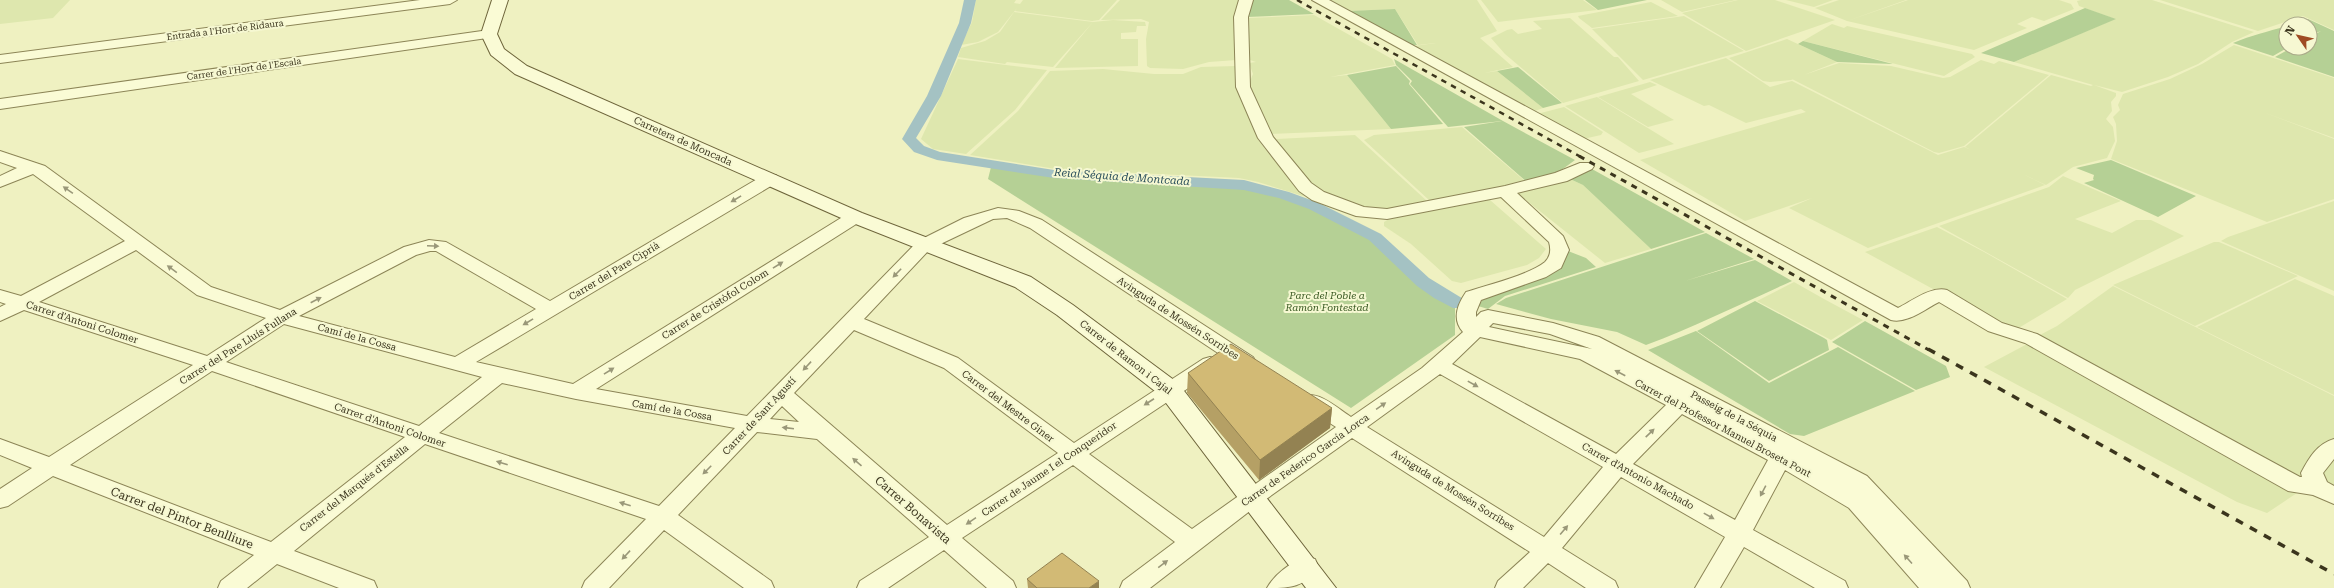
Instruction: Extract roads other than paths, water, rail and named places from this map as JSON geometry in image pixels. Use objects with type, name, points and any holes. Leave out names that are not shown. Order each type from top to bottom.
[{"type":"street","name":"Entrada a l'Hort de Ridaura","points":[[0,59],[450,0]]},
{"type":"street","points":[[489,34],[500,0]]},
{"type":"street","points":[[1246,0],[1242,17],[1243,87],[1266,138],[1305,187],[1333,203],[1373,214],[1387,214],[1505,191],[1561,177],[1586,166]]},
{"type":"street","points":[[1319,0],[1898,316],[1940,294],[2018,337],[2030,338],[2296,485],[2326,492]]},
{"type":"street","name":"Carrer de l'Hort de l'Escala","points":[[0,104],[489,34]]},
{"type":"street","name":"Carretera de Moncada","points":[[489,34],[497,52],[521,70],[924,245]]},
{"type":"street","name":"Camí de la Cossa","points":[[0,156],[32,167],[72,193],[204,291],[281,317],[498,375],[576,392],[753,424]]},
{"type":"street","points":[[0,182],[32,167]]},
{"type":"street","name":"Carrer del Pare Ciprià","points":[[458,364],[770,179]]},
{"type":"street","points":[[1476,330],[1467,325],[1466,312],[1473,296],[1539,273],[1554,264],[1560,250],[1557,240],[1505,191]]},
{"type":"street","name":"Avinguda de Mossén Sorribes","points":[[924,245],[973,221],[998,213],[1020,218],[1036,224],[1263,373]]},
{"type":"street","name":"Carrer de Cristòfol Colom","points":[[576,392],[855,216]]},
{"type":"street","points":[[0,315],[137,242]]},
{"type":"street","name":"Carrer del Pare Lluís Fullana","points":[[0,500],[208,363],[281,317],[410,251],[429,244],[440,246],[550,309]]},
{"type":"street","name":"Carrer de Sant Agustí","points":[[594,588],[924,245]]},
{"type":"street","name":"Carrer de Ramon i Cajal","points":[[924,245],[1000,271],[1023,282],[1065,310],[1169,389],[1322,588]]},
{"type":"street","name":"Carrer d'Antoni Colomer","points":[[0,296],[208,363],[662,516],[762,588]]},
{"type":"street","name":"Passeig de la Séquia","points":[[1476,330],[1488,316],[1554,329],[1592,341],[1859,482],[1958,588]]},
{"type":"street","name":"Carrer del Mestre Giner","points":[[850,321],[951,363],[1192,542]]},
{"type":"street","name":"Carrer de Federico García Lorca","points":[[1132,588],[1252,496],[1439,365],[1476,330]]},
{"type":"street","name":"Carrer del Professor Manuel Broseta Pont","points":[[1476,330],[1586,354],[1781,457],[1857,502],[1934,588]]},
{"type":"street","name":"Carrer de Jaume I el Conqueridor","points":[[869,588],[1169,389],[1230,352]]},
{"type":"street","name":"Carrer d'Antonio Machado","points":[[1439,365],[1836,588]]},
{"type":"street","name":"Carrer del Marqués d'Estella","points":[[230,588],[498,375]]},
{"type":"street","name":"Avinguda de Mossén Sorribes","points":[[1290,389],[1548,549],[1606,588]]},
{"type":"street","name":"Carrer Bonavista","points":[[781,393],[823,432],[1004,588]]},
{"type":"street","points":[[1507,588],[1548,549],[1618,465],[1680,404]]},
{"type":"street","points":[[753,424],[823,432]]},
{"type":"street","name":"Carrer del Pintor Benlliure","points":[[0,447],[365,588]]},
{"type":"street","points":[[2326,492],[2312,473],[2320,459],[2334,448]]},
{"type":"street","points":[[1707,588],[1740,533],[1781,457]]},
{"type":"street","points":[[1279,588],[1306,566]]},
{"type":"waterway","name":"Reial Séquia de Montcada","points":[[970,0],[965,23],[954,45],[934,96],[909,139],[919,149],[937,156],[1054,174],[1244,185],[1284,195],[1314,206],[1375,237],[1423,282],[1440,294],[1459,304]]},
{"type":"railway","points":[[1297,0],[1581,157]]},
{"type":"railway","points":[[1579,156],[1929,350]]},
{"type":"railway","points":[[1928,349],[2334,574]]},
{"type":"park label","name":"Parc del Poble a Ramón Fontestad","points":[[1327,300]]}]
